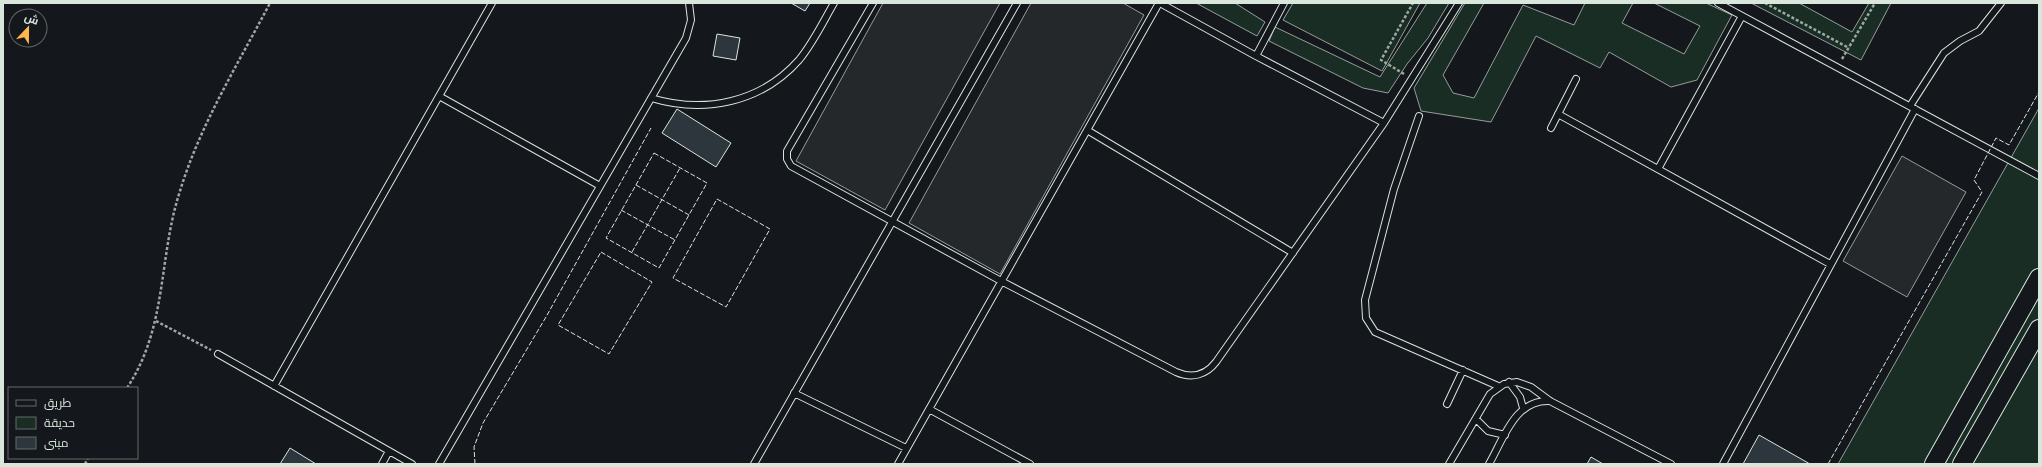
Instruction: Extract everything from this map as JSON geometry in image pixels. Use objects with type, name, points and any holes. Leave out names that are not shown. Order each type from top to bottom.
[{"type":"street","points":[[1934,464],[2039,278]]},
{"type":"street","points":[[1962,464],[2039,329]]},
{"type":"street","points":[[1947,464],[1965,430],[1967,415],[1966,408]]},
{"type":"lane","points":[[274,386],[492,3]]},
{"type":"lane","points":[[439,464],[690,30],[691,20],[689,3]]},
{"type":"lane","points":[[651,98],[680,105],[709,105],[738,99],[765,88],[789,70],[799,60],[808,48],[834,3]]},
{"type":"lane","points":[[873,3],[787,155],[788,163],[794,168],[1001,281],[1182,375],[1195,376],[1202,374],[1212,367],[1293,253],[1384,123],[1459,3]]},
{"type":"lane","points":[[754,464],[1017,3]]},
{"type":"lane","points":[[898,464],[1160,3],[1256,56],[1384,123]]},
{"type":"lane","points":[[1256,56],[1284,3]]},
{"type":"lane","points":[[1718,3],[2039,176]]},
{"type":"lane","points":[[1723,464],[1912,108],[1944,53],[1951,46],[1979,31],[2001,3]]},
{"type":"lane","points":[[1658,169],[1742,16]]},
{"type":"lane","points":[[1551,128],[1576,79]]},
{"type":"lane","points":[[440,96],[600,186]]},
{"type":"lane","points":[[1558,114],[1830,264]]},
{"type":"lane","points":[[1419,116],[1383,226],[1364,309],[1368,322],[1375,332],[1498,386]]},
{"type":"lane","points":[[1087,130],[1293,253]]},
{"type":"lane","points":[[218,354],[412,464]]},
{"type":"lane","points":[[1447,404],[1463,370]]},
{"type":"lane","points":[[1510,382],[1520,397],[1523,408]]},
{"type":"lane","points":[[1449,464],[1490,394],[1498,386],[1510,382],[1524,384],[1550,401],[1671,464]]},
{"type":"lane","points":[[794,393],[906,448]]},
{"type":"lane","points":[[1489,464],[1505,435],[1523,408],[1536,402],[1550,401]]},
{"type":"lane","points":[[929,409],[1030,464]]},
{"type":"lane","points":[[1476,419],[1488,431],[1505,435]]},
{"type":"lane","points":[[382,464],[389,451]]},
{"type":"path","points":[[128,387],[141,364],[156,321],[172,220],[189,163],[201,135],[270,3]]},
{"type":"path","points":[[1412,79],[1381,60],[1413,3]]},
{"type":"path","points":[[1765,3],[1849,48]]},
{"type":"path","points":[[1838,67],[1875,3]]},
{"type":"path","points":[[156,321],[218,354]]},
{"type":"green space","points":[[1196,3],[1235,3],[1265,22],[1257,36]]},
{"type":"green space","points":[[1293,3],[1420,3],[1382,71],[1283,20]]},
{"type":"green space","points":[[1427,3],[1449,3],[1428,38],[1407,64],[1388,93],[1363,88],[1269,41],[1275,27],[1380,77]]},
{"type":"green space","points":[[1465,3],[1484,3],[1443,75],[1453,93],[1474,98],[1523,5],[1574,25],[1585,3],[1633,3],[1622,23],[1684,54],[1700,26],[1654,3],[1706,3],[1732,15],[1697,80],[1671,87],[1609,52],[1600,68],[1536,36],[1491,122],[1421,111],[1414,88]]},
{"type":"green space","points":[[1751,3],[1799,3],[1852,32],[1869,3],[1891,3],[1861,60]]},
{"type":"green space","points":[[2039,108],[2039,464],[1838,464]]},
{"type":"shaded area","points":[[883,3],[1000,3],[885,210],[796,161]]},
{"type":"shaded area","points":[[1031,3],[1123,3],[1144,15],[1000,274],[909,223]]},
{"type":"shaded area","points":[[1902,156],[1966,192],[1907,297],[1843,261]]},
{"type":"building","points":[[791,3],[810,3],[805,11]]},
{"type":"building","points":[[717,34],[740,38],[736,60],[713,56]]},
{"type":"building","points":[[677,109],[731,143],[716,167],[662,133]]},
{"type":"building","points":[[1759,435],[1810,464],[1743,464]]},
{"type":"building","points":[[290,448],[316,464],[280,464]]},
{"type":"building","points":[[1591,457],[1603,464],[1587,464]]},
{"type":"fence","points":[[1828,464],[1982,192],[1974,180],[1996,138],[2009,145],[2039,92]]},
{"type":"fence","points":[[475,464],[474,447],[483,423],[546,317],[651,128]]},
{"type":"fence","points":[[654,153],[707,183],[659,268],[606,238],[654,153]]},
{"type":"fence","points":[[632,252],[680,168]]},
{"type":"fence","points":[[636,185],[689,215]]},
{"type":"fence","points":[[717,199],[770,229],[726,307],[673,278],[717,199]]},
{"type":"fence","points":[[621,210],[675,240]]},
{"type":"fence","points":[[601,252],[652,282],[609,354],[558,325],[601,252]]}]
